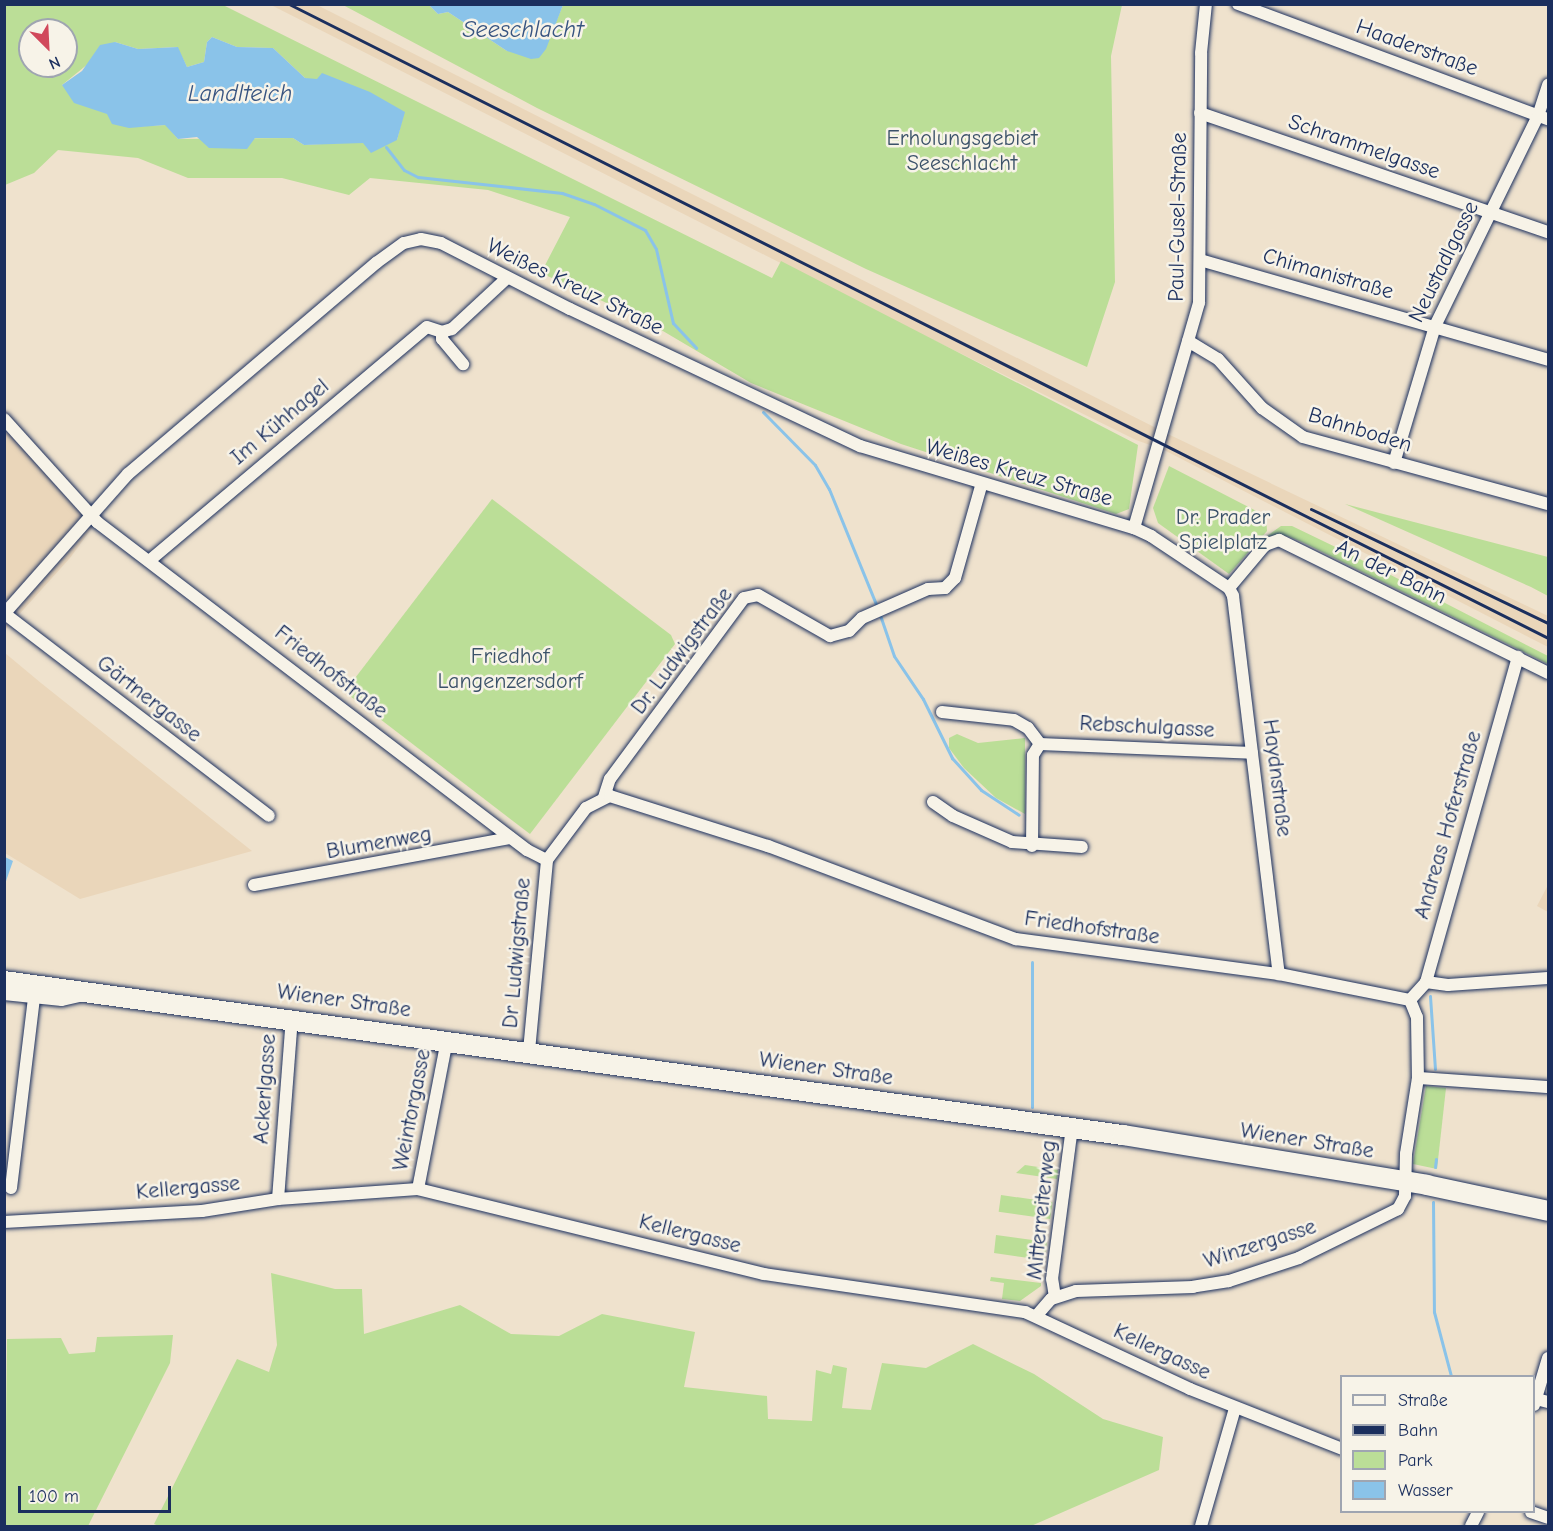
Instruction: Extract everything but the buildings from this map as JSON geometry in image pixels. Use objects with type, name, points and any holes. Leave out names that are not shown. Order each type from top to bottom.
[{"type":"main road","name":"Wiener Straße","points":[[4,972],[93,992]]},
{"type":"main road","name":"Wiener Straße","points":[[4,981],[292,1018],[1072,1128],[1405,1182],[1548,1211]]},
{"type":"street","name":"Paul-Gusel-Straße","points":[[1134,528],[1199,303],[1200,113],[1206,4]]},
{"type":"street","name":"Haaderstraße","points":[[1238,4],[1543,117]]},
{"type":"street","name":"Neustadlgasse","points":[[1394,463],[1435,326],[1543,117],[1548,85]]},
{"type":"street","name":"Schrammelgasse","points":[[1200,113],[1548,232]]},
{"type":"street","name":"Weißes Kreuz Straße","points":[[5,614],[128,474],[404,243],[421,239],[441,243],[507,278],[860,446],[981,486],[1134,528],[1151,536],[1229,588]]},
{"type":"street","name":"Chimanistraße","points":[[1200,260],[1548,360]]},
{"type":"street","name":"Im Kühhagel","points":[[149,561],[427,327],[442,332],[452,329],[507,278]]},
{"type":"street","points":[[442,332],[442,339],[463,364]]},
{"type":"street","name":"Bahnboden","points":[[1188,341],[1218,359],[1262,408],[1289,429],[1319,443],[1548,504]]},
{"type":"street","name":"Friedhofstraße","points":[[4,419],[90,516],[511,838],[547,860]]},
{"type":"street","points":[[831,649],[830,636],[849,631],[879,610],[928,589],[951,585],[981,486]]},
{"type":"street","name":"An der Bahn","points":[[1229,588],[1265,545],[1279,540],[1548,673]]},
{"type":"street","name":"Haydnstraße","points":[[1229,588],[1233,596],[1279,974]]},
{"type":"street","name":"Dr. Ludwigstraße","points":[[604,797],[610,779],[744,598],[758,594],[830,636]]},
{"type":"street","name":"Gärtnergasse","points":[[5,614],[269,816]]},
{"type":"street","name":"Andreas Hoferstraße","points":[[1410,1000],[1426,982],[1518,657]]},
{"type":"street","points":[[942,712],[1014,720],[1028,728],[1040,744],[1033,755],[1032,846]]},
{"type":"street","name":"Rebschulgasse","points":[[1040,744],[1252,753]]},
{"type":"street","points":[[547,860],[580,815],[604,797]]},
{"type":"street","name":"Friedhofstraße","points":[[604,797],[623,798],[768,846],[1016,939],[1279,974],[1410,1000]]},
{"type":"street","points":[[933,802],[952,816],[1032,846],[1082,847]]},
{"type":"street","name":"Blumenweg","points":[[254,885],[511,838]]},
{"type":"street","name":"Dr Ludwigstraße","points":[[529,1051],[547,860]]},
{"type":"street","points":[[1426,982],[1448,985],[1548,978]]},
{"type":"street","name":"Wiener Straße","points":[[4,994],[62,1000],[93,992]]},
{"type":"street","points":[[11,1188],[34,998]]},
{"type":"street","points":[[1405,1182],[1418,1078],[1416,1017],[1410,1000]]},
{"type":"street","name":"Ackerlgasse","points":[[278,1199],[292,1018]]},
{"type":"street","name":"Weintorgasse","points":[[418,1189],[447,1040]]},
{"type":"street","points":[[1418,1078],[1548,1087]]},
{"type":"street","name":"Mitterreiterweg","points":[[1055,1297],[1052,1279],[1072,1128]]},
{"type":"street","name":"Winzergasse","points":[[1055,1297],[1084,1290],[1193,1287],[1229,1281],[1299,1258],[1390,1214],[1404,1200],[1405,1182]]},
{"type":"street","name":"Kellergasse","points":[[4,1222],[202,1211],[278,1199],[418,1189],[764,1274],[940,1302],[1012,1309],[1036,1316],[1235,1408],[1340,1449]]},
{"type":"street","points":[[1036,1316],[1055,1297]]},
{"type":"street","points":[[1535,1399],[1548,1358]]},
{"type":"street","points":[[1201,1527],[1235,1408]]},
{"type":"street","points":[[1471,1527],[1478,1513]]},
{"type":"street","points":[[1534,1513],[1548,1518]]},
{"type":"shaded area","points":[[271,5],[317,5],[1170,435],[1548,616],[1548,647],[1164,450],[1136,440],[901,324]]},
{"type":"shaded area","points":[[5,410],[101,516],[70,558],[5,630]]},
{"type":"shaded area","points":[[5,653],[252,851],[80,899],[5,853]]},
{"type":"shaded area","points":[[1548,885],[1548,912],[1537,906]]},
{"type":"green space","points":[[5,5],[223,5],[772,278],[781,261],[1138,445],[1129,509],[1116,514],[901,444],[751,383],[646,321],[541,273],[570,217],[488,190],[370,178],[349,195],[282,178],[188,178],[138,158],[58,150],[34,173],[5,185]],"holes":[[[18,18],[78,18],[78,72],[115,42],[138,49],[177,47],[187,67],[204,62],[207,42],[212,37],[237,47],[273,48],[305,78],[404,112],[397,140],[304,145],[293,138],[178,139],[166,125],[129,127],[62,85],[71,78],[18,78]]]},
{"type":"green space","name":"Erholungsgebiet Seeschlacht","points":[[343,5],[429,5],[438,14],[448,12],[507,51],[549,39],[563,5],[1122,5],[1111,56],[1115,282],[1087,367],[866,269],[537,108]]},
{"type":"green space","name":"Dr. Prader Spielplatz","points":[[1169,466],[1266,516],[1267,531],[1229,574],[1158,523],[1153,508]]},
{"type":"green space","name":"Friedhof Langenzersdorf","points":[[492,499],[671,635],[675,644],[530,834],[350,696],[349,686]]},
{"type":"green space","points":[[1345,504],[1548,557],[1548,596],[1531,587]]},
{"type":"green space","points":[[1281,526],[1292,526],[1350,554],[1548,656],[1548,664],[1302,542],[1287,536],[1267,536]]},
{"type":"green space","points":[[957,734],[978,743],[1025,738],[1025,814],[996,798],[964,768],[949,748],[949,738]]},
{"type":"green space","points":[[1426,1086],[1446,1088],[1437,1169],[1413,1164]]},
{"type":"green space","points":[[1025,1165],[1058,1170],[1057,1179],[1016,1173]]},
{"type":"green space","points":[[1001,1195],[1052,1202],[1050,1219],[999,1212]]},
{"type":"green space","points":[[996,1235],[1047,1242],[1044,1260],[1042,1254],[1037,1253],[1036,1259],[994,1253]]},
{"type":"green space","points":[[271,1273],[335,1289],[362,1289],[364,1334],[460,1305],[511,1334],[559,1336],[602,1314],[695,1332],[684,1387],[767,1396],[768,1419],[812,1421],[816,1370],[831,1374],[833,1365],[847,1368],[842,1408],[871,1410],[882,1363],[926,1368],[973,1344],[1034,1374],[1103,1419],[1163,1437],[1159,1470],[1031,1526],[159,1526],[154,1524],[237,1359],[269,1372],[277,1345]]},
{"type":"green space","points":[[991,1277],[1041,1283],[1041,1286],[1020,1301],[1002,1299],[1004,1283],[990,1281]]},
{"type":"green space","points":[[173,1335],[170,1363],[88,1526],[5,1526],[7,1339],[61,1338],[69,1354],[95,1352],[97,1337]]},
{"type":"water","name":"Seeschlacht","points":[[429,5],[563,5],[546,49],[539,58],[531,59],[507,51],[448,12],[438,14]]},
{"type":"water","name":"Landlteich","points":[[212,37],[237,47],[273,48],[305,78],[317,79],[322,73],[370,92],[405,112],[397,140],[371,153],[363,143],[304,145],[293,138],[255,138],[247,149],[209,148],[197,137],[178,139],[165,125],[129,128],[112,124],[107,114],[74,103],[62,85],[72,78],[78,78],[78,74],[100,45],[115,42],[138,49],[178,47],[187,67],[204,62],[207,42]]},
{"type":"water","points":[[5,857],[13,861],[5,884]]},
{"type":"waterway","points":[[386,147],[404,170],[418,177],[562,193],[594,204],[645,230],[656,249],[673,323],[696,348]]},
{"type":"waterway","points":[[763,412],[815,465],[829,489],[878,609]]},
{"type":"waterway","points":[[880,615],[894,656],[923,699],[952,758],[981,790],[1019,815]]},
{"type":"waterway","points":[[1032,962],[1032,1107]]},
{"type":"waterway","points":[[1430,996],[1435,1069]]},
{"type":"waterway","points":[[1435,1167],[1436,1159]]},
{"type":"waterway","points":[[1433,1202],[1434,1312],[1451,1375]]},
{"type":"railway","points":[[289,4],[1548,638]]},
{"type":"railway","points":[[1311,509],[1548,623]]}]
